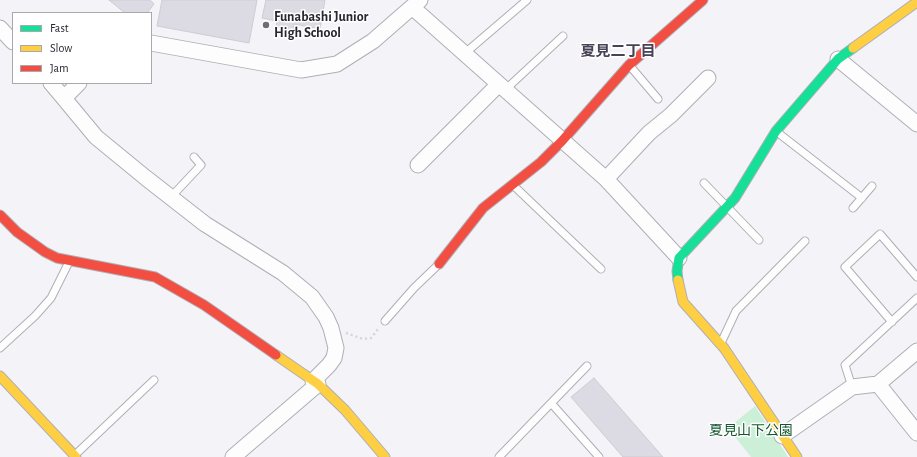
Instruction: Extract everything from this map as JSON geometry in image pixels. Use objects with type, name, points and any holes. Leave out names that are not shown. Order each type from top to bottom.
[{"type":"street","points":[[439,264],[483,208],[541,162],[562,141],[629,65],[703,0]]},
{"type":"street","points":[[797,457],[720,344],[683,302],[678,287],[677,272],[679,258],[735,198],[776,131],[838,59],[917,2]]},
{"type":"street","points":[[152,43],[300,70],[337,64],[373,41],[416,4],[464,54],[606,179],[679,258]]},
{"type":"street","points":[[0,28],[12,41]]},
{"type":"street","points":[[838,59],[917,124]]},
{"type":"street","points":[[606,179],[649,133],[671,115],[708,78]]},
{"type":"street","points":[[52,84],[96,137],[205,224],[289,278],[312,297],[326,317],[331,328],[336,348],[334,358],[315,382],[233,457]]},
{"type":"street","points":[[62,96],[67,95],[78,84]]},
{"type":"street","points":[[418,165],[501,87]]},
{"type":"street","points":[[0,215],[17,232],[45,252],[57,258],[155,277],[204,305],[315,382],[345,410],[384,457]]},
{"type":"street","points":[[782,436],[852,387],[878,384],[917,351]]},
{"type":"street","points":[[0,376],[75,456]]},
{"type":"street","points":[[878,384],[917,433]]},
{"type":"lane","points":[[464,54],[527,0]]},
{"type":"lane","points":[[501,87],[563,36]]},
{"type":"lane","points":[[629,65],[658,99]]},
{"type":"lane","points":[[776,131],[862,198]]},
{"type":"lane","points":[[171,197],[201,165],[194,157]]},
{"type":"lane","points":[[704,182],[759,240]]},
{"type":"lane","points":[[512,185],[601,269]]},
{"type":"lane","points":[[853,208],[872,186]]},
{"type":"lane","points":[[892,322],[845,267],[880,234],[917,277]]},
{"type":"lane","points":[[720,344],[736,311],[805,241]]},
{"type":"lane","points":[[0,348],[35,316],[51,298],[70,260]]},
{"type":"lane","points":[[385,321],[414,288],[439,264]]},
{"type":"lane","points":[[852,387],[845,365],[917,298]]},
{"type":"lane","points":[[499,457],[587,366]]},
{"type":"lane","points":[[75,456],[154,380]]},
{"type":"lane","points":[[551,403],[599,457]]},
{"type":"path","points":[[331,328],[363,339],[371,338],[385,321]]},
{"type":"green space","name":"夏見山下公園","points":[[755,406],[788,457],[751,457],[728,428]]},
{"type":"building","points":[[109,0],[150,0],[154,4],[148,12],[124,12]]},
{"type":"building","points":[[162,0],[257,0],[249,43],[157,26]]},
{"type":"building","points":[[266,0],[325,0],[320,29],[294,24],[293,31],[276,27],[277,21],[262,18]]},
{"type":"building","points":[[594,378],[663,457],[623,457],[571,397]]},
{"type":"traffic: fast","points":[[678,280],[677,271],[679,258],[735,198],[776,131],[838,59],[853,48]]},
{"type":"traffic: slow","points":[[853,48],[917,2]]},
{"type":"traffic: slow","points":[[678,280],[683,302],[724,348],[797,457]]},
{"type":"traffic: slow","points":[[276,355],[318,384],[345,410],[385,457]]},
{"type":"traffic: slow","points":[[0,376],[76,457]]},
{"type":"traffic: jam","points":[[439,264],[483,208],[541,162],[562,141],[629,65],[703,0]]},
{"type":"traffic: jam","points":[[0,215],[17,232],[45,252],[57,258],[155,277],[204,305],[276,355]]},
{"type":"place","name":"Funabashi Junior High School","points":[[266,25]]},
{"type":"district","name":"夏見二丁目","points":[[618,51]]}]
